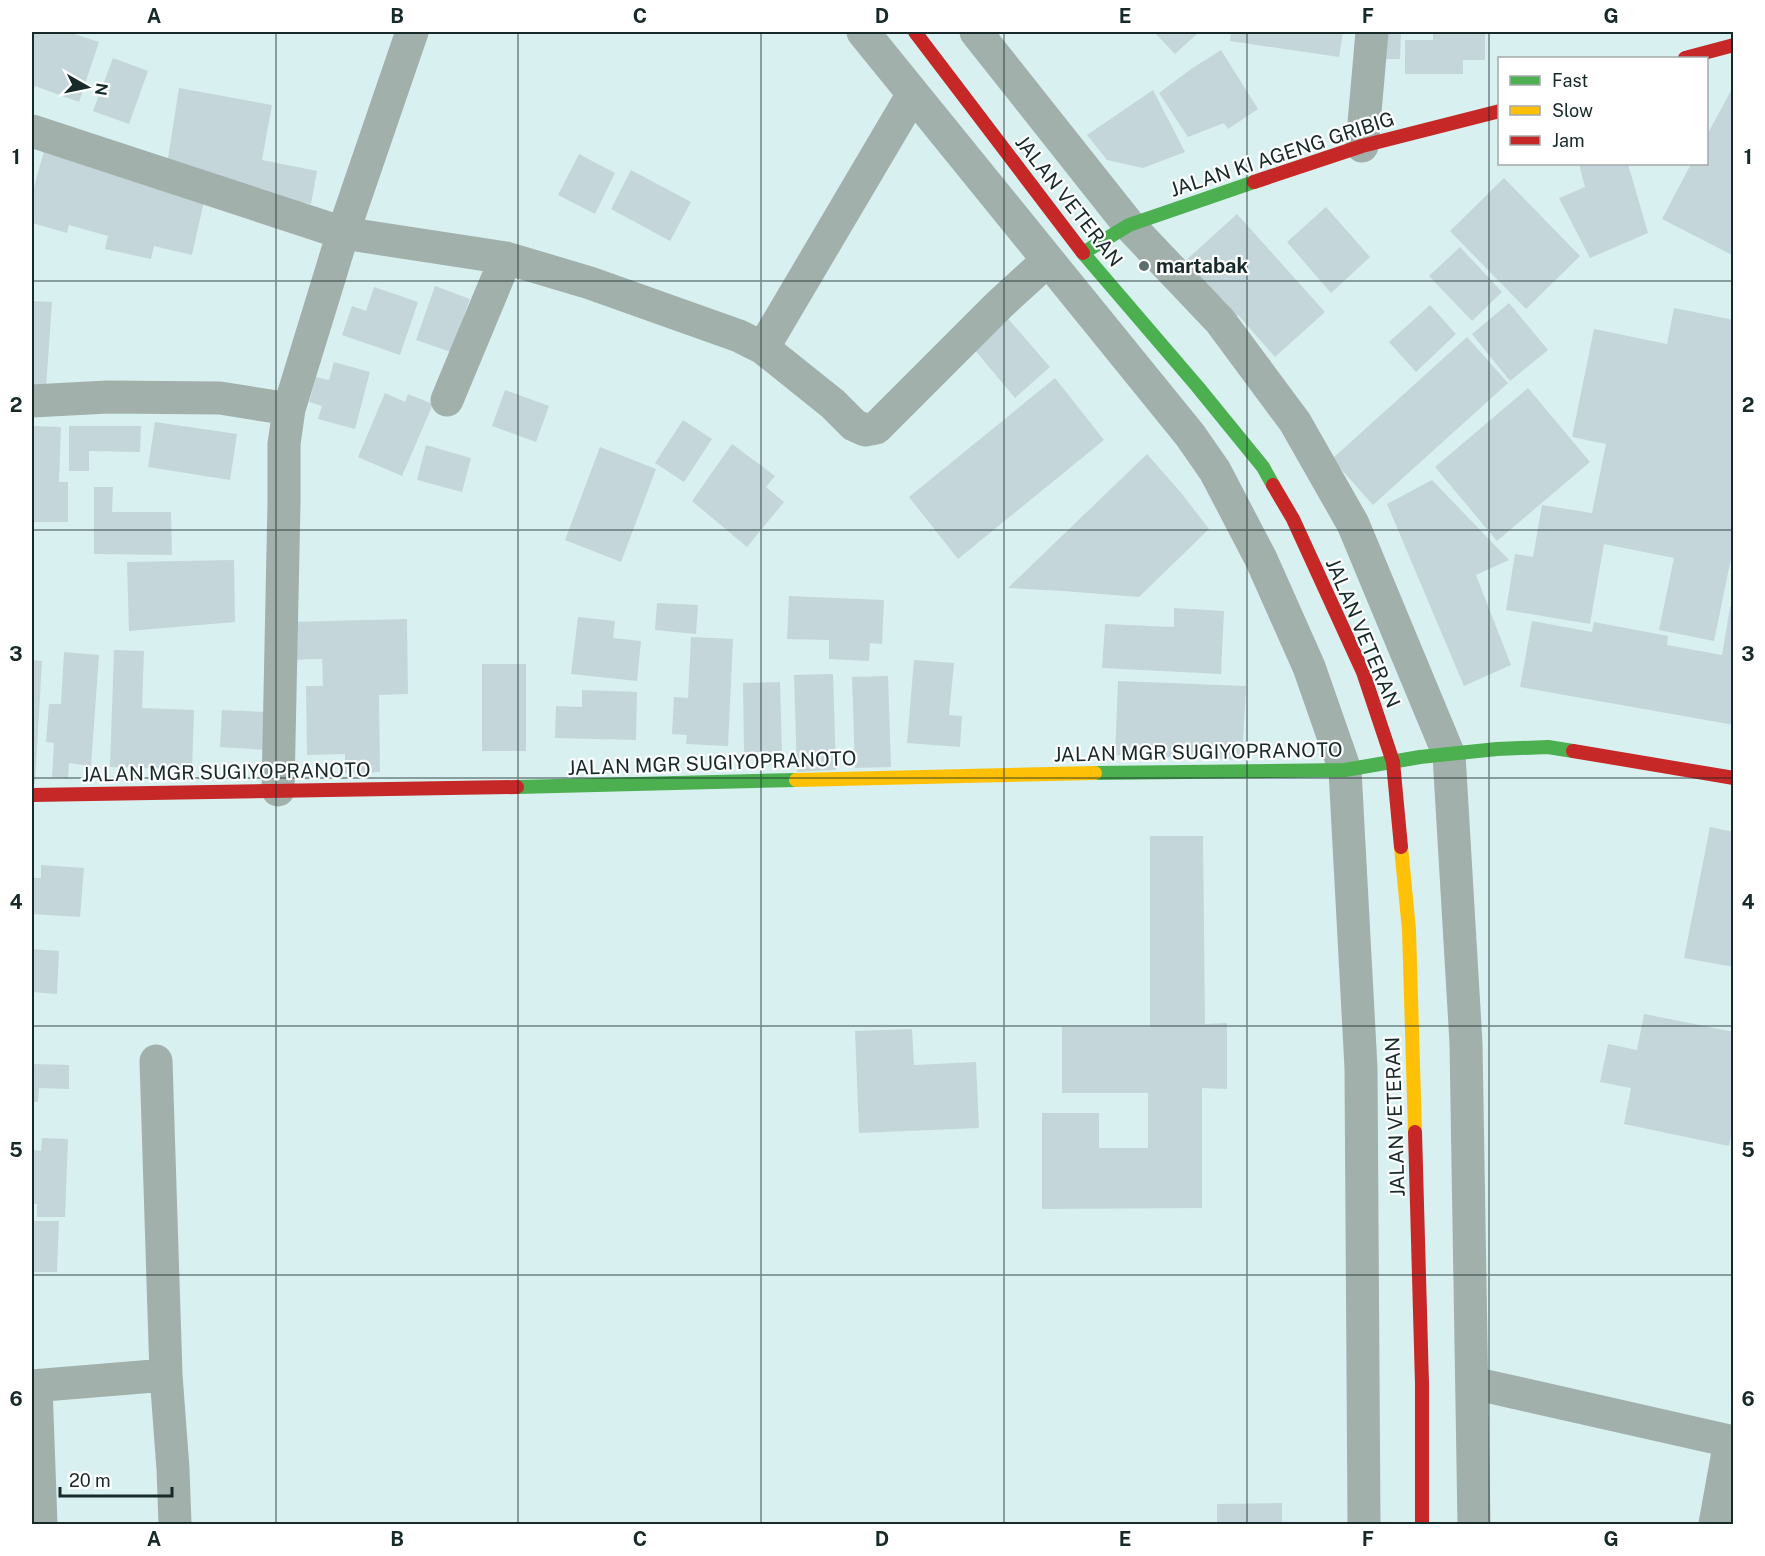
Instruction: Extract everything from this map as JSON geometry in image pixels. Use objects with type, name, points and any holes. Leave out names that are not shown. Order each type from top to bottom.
[{"type":"main road","name":"JALAN VETERAN","points":[[915,32],[1083,253],[1263,467],[1293,519],[1363,672],[1393,762],[1409,930],[1422,1384],[1422,1524]]},
{"type":"main road","points":[[1695,48],[1734,45]]},
{"type":"main road","name":"JALAN KI AGENG GRIBIG","points":[[1083,253],[1129,225],[1362,146],[1498,112]]},
{"type":"main road","name":"JALAN MGR SUGIYOPRANOTO","points":[[32,795],[443,789],[1009,774],[1345,770],[1520,747],[1548,747],[1734,778]]},
{"type":"street","points":[[278,790],[284,444],[289,409],[343,233],[412,32]]},
{"type":"street","points":[[863,32],[1190,435],[1215,471],[1261,559],[1309,667],[1345,770],[1361,1068],[1364,1524]]},
{"type":"street","points":[[976,32],[1129,225],[1220,321],[1295,422],[1353,524],[1449,755],[1466,1042],[1474,1524]]},
{"type":"street","points":[[1362,146],[1372,32]]},
{"type":"street","points":[[763,348],[913,94]]},
{"type":"street","points":[[32,131],[343,233],[506,258],[601,286],[739,336],[763,348],[833,404],[854,425],[865,430],[876,428],[991,313],[1047,261]]},
{"type":"street","points":[[447,400],[506,258]]},
{"type":"street","points":[[32,401],[108,397],[220,398],[289,409]]},
{"type":"street","points":[[156,1061],[166,1375],[175,1524]]},
{"type":"street","points":[[41,1524],[34,1386],[166,1375]]},
{"type":"street","points":[[1473,1383],[1732,1442],[1715,1524]]},
{"type":"building","points":[[32,32],[68,32],[99,42],[79,102],[35,86],[32,94]]},
{"type":"building","points":[[1154,32],[1199,32],[1175,54]]},
{"type":"building","points":[[1231,32],[1343,32],[1339,57],[1230,41]]},
{"type":"building","points":[[1365,32],[1401,32],[1400,59],[1362,59]]},
{"type":"building","points":[[1433,32],[1485,32],[1485,60],[1463,60],[1463,74],[1405,74],[1405,40],[1433,40]]},
{"type":"building","points":[[1221,50],[1258,109],[1228,129],[1224,123],[1188,137],[1159,93]]},
{"type":"building","points":[[113,58],[148,71],[129,124],[93,111]]},
{"type":"building","points":[[1734,85],[1734,256],[1662,219],[1690,165],[1708,165],[1708,133]]},
{"type":"building","points":[[179,88],[272,105],[262,160],[317,171],[311,204],[217,186],[166,171]]},
{"type":"building","points":[[1153,90],[1185,152],[1143,168],[1107,160],[1087,135]]},
{"type":"building","points":[[44,151],[204,201],[192,255],[154,246],[151,259],[105,249],[108,236],[69,225],[67,233],[32,223],[32,194]]},
{"type":"building","points":[[579,154],[615,173],[595,214],[558,195]]},
{"type":"building","points":[[1579,165],[1628,165],[1648,233],[1590,258],[1559,198],[1585,187]]},
{"type":"building","points":[[631,170],[691,202],[670,241],[611,209]]},
{"type":"building","points":[[1504,178],[1580,256],[1526,309],[1450,231]]},
{"type":"building","points":[[1326,207],[1370,257],[1331,293],[1287,242]]},
{"type":"building","points":[[1237,214],[1325,312],[1275,357],[1238,315],[1234,319],[1184,262]]},
{"type":"building","points":[[1460,247],[1502,292],[1472,321],[1429,276]]},
{"type":"building","points":[[435,286],[470,299],[451,352],[416,340]]},
{"type":"building","points":[[374,287],[418,302],[400,355],[342,335],[352,306],[366,311]]},
{"type":"building","points":[[32,301],[52,302],[46,388],[32,387]]},
{"type":"building","points":[[1509,303],[1548,350],[1510,381],[1472,334]]},
{"type":"building","points":[[1430,305],[1456,334],[1416,372],[1389,342]]},
{"type":"building","points":[[1674,308],[1734,320],[1734,544],[1714,641],[1659,630],[1674,558],[1604,544],[1590,624],[1506,610],[1515,554],[1533,557],[1542,505],[1592,513],[1606,444],[1572,437],[1594,329],[1667,344]]},
{"type":"building","points":[[1004,314],[1050,367],[1015,398],[969,343]]},
{"type":"building","points":[[1467,337],[1508,383],[1373,505],[1332,459]]},
{"type":"building","points":[[334,362],[370,372],[355,429],[318,419],[322,406],[309,402],[316,377],[329,380]]},
{"type":"building","points":[[1055,378],[1104,440],[958,559],[909,497]]},
{"type":"building","points":[[1528,388],[1590,462],[1497,541],[1435,467]]},
{"type":"building","points":[[505,390],[549,406],[536,442],[492,426]]},
{"type":"building","points":[[385,393],[405,402],[408,394],[433,404],[402,476],[358,457]]},
{"type":"building","points":[[683,420],[712,439],[684,482],[655,463]]},
{"type":"building","points":[[155,422],[237,434],[230,480],[148,467]]},
{"type":"building","points":[[32,426],[61,427],[59,482],[68,482],[68,522],[32,522]]},
{"type":"building","points":[[69,426],[141,426],[140,452],[89,451],[89,471],[69,471]]},
{"type":"building","points":[[732,444],[775,476],[766,487],[784,502],[747,547],[692,501]]},
{"type":"building","points":[[426,445],[471,458],[462,492],[417,480]]},
{"type":"building","points":[[600,447],[656,469],[621,562],[565,540]]},
{"type":"building","points":[[1147,454],[1209,529],[1139,597],[1008,588]]},
{"type":"building","points":[[1432,480],[1509,560],[1476,575],[1511,665],[1464,686],[1387,504]]},
{"type":"building","points":[[94,487],[113,487],[112,512],[171,512],[172,555],[94,554]]},
{"type":"building","points":[[234,560],[235,622],[129,631],[127,562]]},
{"type":"building","points":[[789,596],[884,600],[882,644],[870,643],[869,661],[829,659],[829,640],[787,639]]},
{"type":"building","points":[[657,603],[698,605],[696,634],[655,630]]},
{"type":"building","points":[[1730,607],[1734,607],[1734,725],[1520,687],[1532,621],[1592,632],[1594,622],[1668,636],[1667,645],[1722,655]]},
{"type":"building","points":[[1174,608],[1224,611],[1221,674],[1102,668],[1105,624],[1174,627]]},
{"type":"building","points":[[578,617],[615,621],[613,638],[641,641],[637,681],[571,674]]},
{"type":"building","points":[[407,619],[408,694],[379,695],[380,772],[345,773],[345,754],[307,755],[306,686],[323,686],[322,659],[290,660],[289,622]]},
{"type":"building","points":[[691,637],[733,639],[728,746],[686,744],[687,735],[672,734],[674,697],[688,698]]},
{"type":"building","points":[[114,650],[144,651],[142,708],[194,710],[192,770],[110,767]]},
{"type":"building","points":[[64,652],[99,655],[91,766],[69,763],[68,778],[52,777],[54,743],[46,742],[49,704],[61,704]]},
{"type":"building","points":[[32,660],[42,661],[35,784],[32,784]]},
{"type":"building","points":[[914,660],[954,663],[949,715],[962,716],[960,747],[907,743]]},
{"type":"building","points":[[482,664],[526,664],[526,751],[482,751]]},
{"type":"building","points":[[833,674],[836,770],[797,772],[794,675]]},
{"type":"building","points":[[888,676],[891,767],[855,768],[852,677]]},
{"type":"building","points":[[1118,681],[1246,686],[1242,760],[1115,755]]},
{"type":"building","points":[[780,682],[782,752],[744,752],[743,683]]},
{"type":"building","points":[[582,690],[637,692],[636,740],[555,738],[556,706],[582,707]]},
{"type":"building","points":[[222,710],[268,712],[266,750],[220,747]]},
{"type":"building","points":[[1710,827],[1734,832],[1734,967],[1684,958]]},
{"type":"building","points":[[1150,836],[1203,836],[1205,1024],[1227,1023],[1227,1089],[1202,1088],[1202,1208],[1042,1209],[1042,1113],[1099,1113],[1099,1148],[1148,1148],[1148,1093],[1062,1093],[1062,1027],[1150,1027]]},
{"type":"building","points":[[41,865],[84,868],[80,917],[32,914],[32,878],[41,878]]},
{"type":"building","points":[[32,949],[59,951],[57,994],[32,992]]},
{"type":"building","points":[[1644,1014],[1734,1032],[1734,1122],[1729,1146],[1624,1124],[1631,1088],[1600,1082],[1608,1044],[1637,1050]]},
{"type":"building","points":[[912,1029],[914,1065],[976,1062],[979,1128],[859,1133],[855,1031]]},
{"type":"building","points":[[32,1064],[69,1065],[69,1089],[39,1088],[38,1102],[32,1102]]},
{"type":"building","points":[[42,1138],[68,1139],[65,1217],[37,1217],[37,1204],[32,1204],[32,1150],[41,1151]]},
{"type":"building","points":[[32,1221],[59,1221],[57,1272],[32,1272]]},
{"type":"building","points":[[1282,1503],[1282,1524],[1217,1524],[1217,1504]]},
{"type":"traffic: fast","points":[[1254,182],[1129,225],[1083,253],[1197,386],[1263,467],[1273,485]]},
{"type":"traffic: fast","points":[[1095,773],[1345,770],[1420,757],[1497,749],[1548,747],[1573,751]]},
{"type":"traffic: fast","points":[[517,787],[796,780]]},
{"type":"traffic: slow","points":[[796,780],[1095,773]]},
{"type":"traffic: slow","points":[[1401,847],[1409,930],[1415,1132]]},
{"type":"traffic: jam","points":[[915,32],[1083,253]]},
{"type":"traffic: jam","points":[[1689,57],[1734,45]]},
{"type":"traffic: jam","points":[[1254,182],[1362,146],[1498,112]]},
{"type":"traffic: jam","points":[[1273,485],[1293,519],[1363,672],[1393,762],[1401,847]]},
{"type":"traffic: jam","points":[[1573,751],[1734,778]]},
{"type":"traffic: jam","points":[[32,795],[517,787]]},
{"type":"traffic: jam","points":[[1415,1132],[1422,1384],[1422,1524]]},
{"type":"place","name":"martabak","points":[[1144,266]]}]
